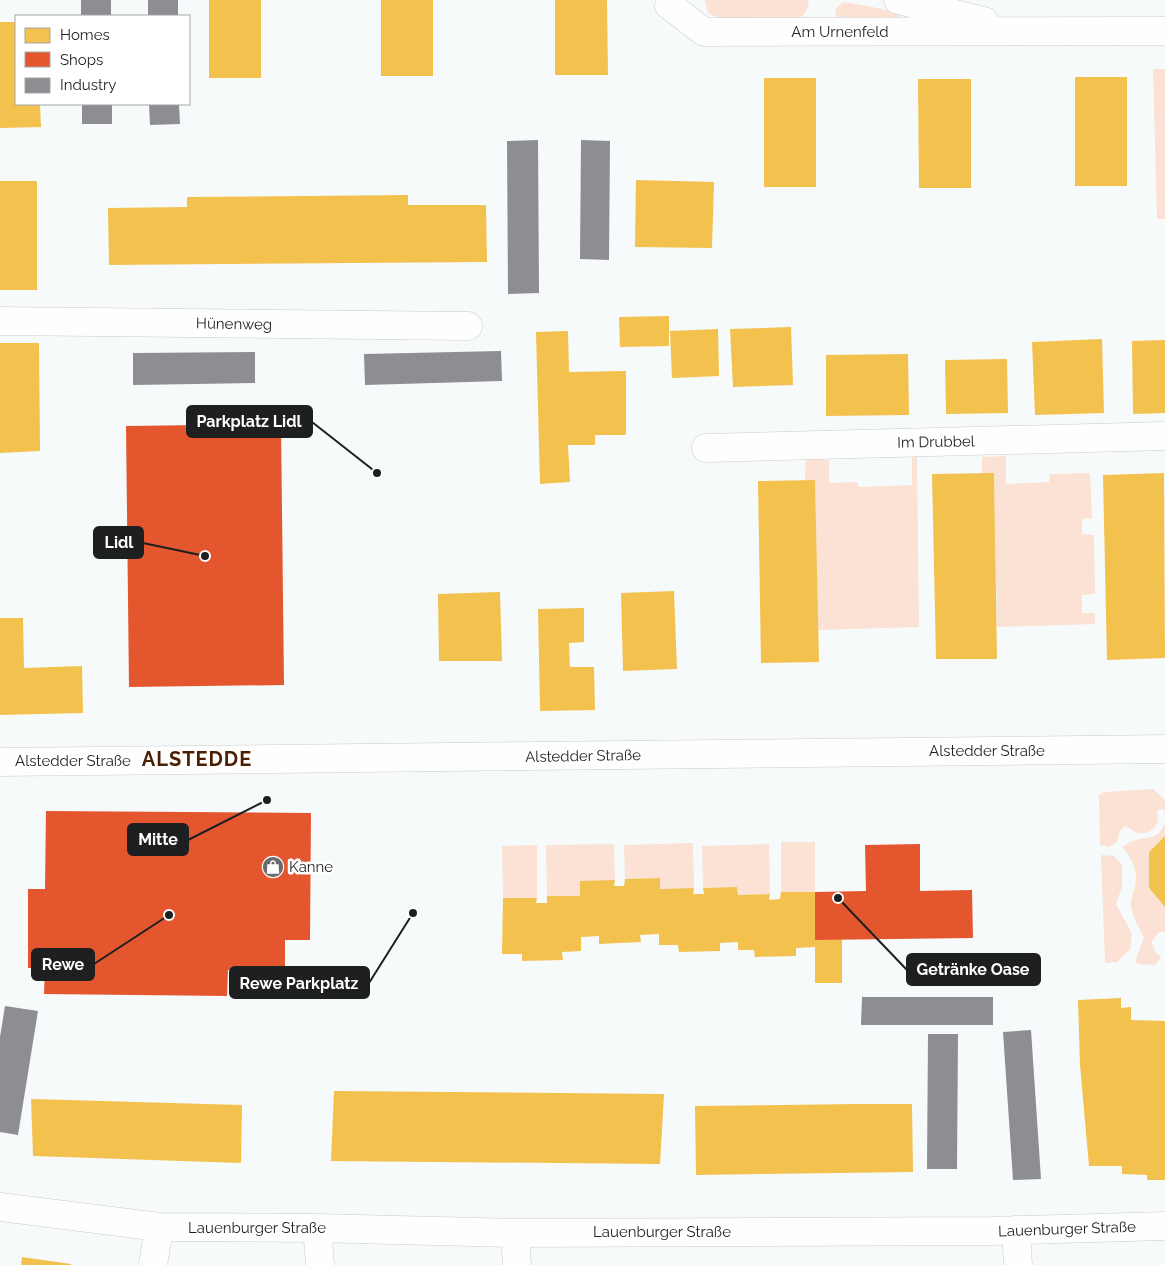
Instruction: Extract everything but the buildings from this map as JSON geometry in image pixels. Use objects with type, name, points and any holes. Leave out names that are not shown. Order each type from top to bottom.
[{"type":"street","name":"Am Urnenfeld","points":[[670,0],[669,5],[704,32],[1165,31]]},
{"type":"street","name":"Am Urnenfeld","points":[[898,0],[1025,30]]},
{"type":"street","name":"Hünenweg","points":[[0,321],[468,326]]},
{"type":"street","name":"Im Drubbel","points":[[706,448],[1165,436]]},
{"type":"street","name":"Alstedder Straße","points":[[0,762],[1165,749]]},
{"type":"street","name":"Lauenburger Straße","points":[[0,1207],[158,1227],[317,1228],[515,1233],[1016,1230],[1165,1226]]},
{"type":"street","points":[[153,1265],[158,1227]]},
{"type":"street","points":[[317,1228],[320,1265]]},
{"type":"street","points":[[1016,1230],[1018,1265]]},
{"type":"street","points":[[515,1233],[517,1265]]},
{"type":"shaded area","points":[[705,0],[807,0],[809,5],[804,15],[796,20],[723,20],[708,13]]},
{"type":"shaded area","points":[[843,2],[898,13],[900,19],[846,21],[835,15],[836,8]]},
{"type":"shaded area","points":[[1153,69],[1165,69],[1165,219],[1157,219]]},
{"type":"shaded area","points":[[1006,456],[1006,484],[1049,482],[1050,474],[1090,473],[1092,518],[1082,519],[1082,534],[1094,535],[1095,594],[1082,595],[1082,613],[1095,613],[1095,624],[997,627],[994,473],[982,473],[982,457]]},
{"type":"shaded area","points":[[912,457],[917,457],[919,627],[818,630],[815,481],[805,480],[806,458],[829,460],[829,483],[857,482],[859,487],[912,485]]},
{"type":"shaded area","points":[[1153,789],[1165,800],[1165,816],[1164,809],[1157,810],[1158,821],[1155,827],[1146,833],[1137,833],[1125,826],[1120,831],[1117,842],[1109,847],[1100,845],[1099,795],[1104,792]]},
{"type":"shaded area","points":[[1165,824],[1165,836],[1149,852],[1149,888],[1165,907],[1165,932],[1159,932],[1151,942],[1156,953],[1161,957],[1155,965],[1140,964],[1135,962],[1144,938],[1134,918],[1131,903],[1136,872],[1130,857],[1122,847],[1139,839],[1155,836]]},
{"type":"shaded area","points":[[781,842],[815,842],[815,892],[781,892]]},
{"type":"shaded area","points":[[693,843],[694,888],[660,889],[659,878],[625,879],[624,845]]},
{"type":"shaded area","points":[[614,844],[615,880],[580,896],[547,896],[546,845]]},
{"type":"shaded area","points":[[769,844],[770,894],[738,895],[737,887],[703,888],[702,846]]},
{"type":"shaded area","points":[[537,845],[537,898],[503,898],[502,846]]},
{"type":"shaded area","points":[[1101,855],[1114,856],[1122,865],[1122,887],[1116,904],[1132,934],[1130,949],[1117,962],[1105,963]]},
{"type":"place","name":"Parkplatz Lidl","points":[[377,473]]},
{"type":"place","name":"Lidl","points":[[205,556]]},
{"type":"place","name":"Mitte","points":[[267,800]]},
{"type":"place","name":"Kanne","points":[[273,867]]},
{"type":"place","name":"Getränke Oase","points":[[838,898]]},
{"type":"place","name":"Rewe Parkplatz","points":[[413,913]]},
{"type":"place","name":"Rewe","points":[[169,915]]},
{"type":"district","name":"ALSTEDDE","points":[[197,759]]}]
